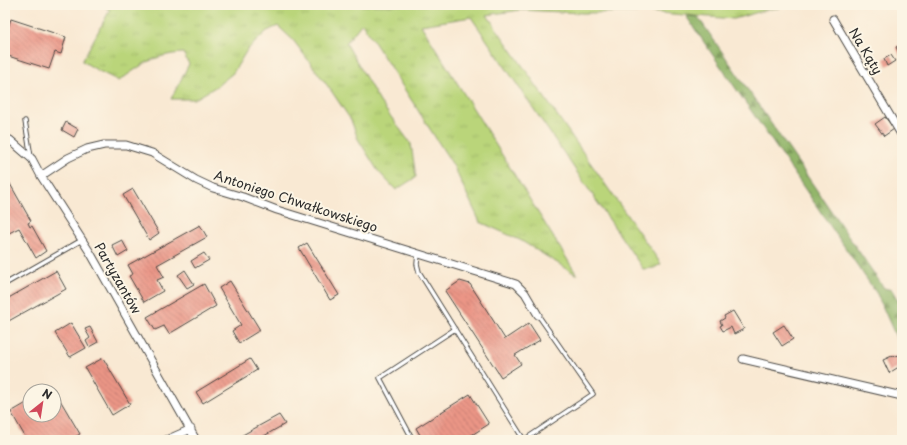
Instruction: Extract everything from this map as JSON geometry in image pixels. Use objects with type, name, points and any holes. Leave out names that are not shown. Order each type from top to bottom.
[{"type":"street","name":"Na Kąty","points":[[833,19],[902,136]]},
{"type":"street","name":"Partyzantów","points":[[5,139],[10,140],[32,158],[41,176],[82,240],[196,440]]},
{"type":"street","name":"Antoniego Chwałkowskiego","points":[[41,176],[68,158],[87,149],[104,145],[126,145],[152,153],[196,180],[214,188],[243,196],[277,210],[516,284],[525,293],[538,315]]},
{"type":"street","points":[[743,359],[902,396]]},
{"type":"street","points":[[166,440],[191,429]]},
{"type":"lane","points":[[24,121],[32,158]]},
{"type":"lane","points":[[5,284],[82,240]]},
{"type":"lane","points":[[418,253],[417,264],[419,272],[524,440],[593,394],[538,315]]},
{"type":"lane","points":[[413,440],[380,378],[455,329]]},
{"type":"green space","points":[[102,5],[803,5],[769,9],[734,19],[648,12],[583,13],[520,10],[487,15],[661,264],[654,268],[643,269],[471,17],[421,25],[577,275],[520,240],[480,222],[453,165],[362,23],[346,43],[380,102],[411,144],[416,177],[396,190],[378,171],[358,139],[351,120],[330,89],[293,40],[278,26],[267,31],[247,50],[233,73],[217,86],[195,99],[171,99],[189,64],[183,53],[164,56],[149,61],[119,81],[82,61],[110,10]]},
{"type":"green space","points":[[686,16],[698,17],[884,288],[892,290],[902,308],[902,345],[900,346],[877,294]]},
{"type":"building","points":[[11,19],[66,37],[61,54],[55,52],[49,69],[5,55],[5,36]]},
{"type":"building","points":[[902,44],[902,59],[896,47]]},
{"type":"building","points":[[891,55],[895,61],[887,66],[884,59]]},
{"type":"building","points":[[885,117],[894,129],[884,136],[875,124]]},
{"type":"building","points":[[66,122],[78,129],[74,137],[62,130]]},
{"type":"building","points":[[5,175],[31,221],[28,223],[30,227],[32,226],[46,251],[36,258],[19,228],[5,235]]},
{"type":"building","points":[[133,189],[159,233],[149,240],[123,195]]},
{"type":"building","points":[[200,225],[207,237],[157,265],[164,277],[157,280],[163,291],[144,302],[129,276],[133,274],[128,265]]},
{"type":"building","points":[[122,240],[128,251],[118,257],[112,245]]},
{"type":"building","points":[[307,243],[339,295],[330,300],[299,248]]},
{"type":"building","points":[[204,253],[209,260],[195,268],[191,261]]},
{"type":"building","points":[[185,270],[194,284],[187,288],[178,275]]},
{"type":"building","points":[[56,271],[66,289],[5,323],[5,300]]},
{"type":"building","points":[[230,281],[260,330],[239,343],[232,331],[241,325],[219,288]]},
{"type":"building","points":[[460,281],[470,284],[505,339],[529,323],[540,340],[515,355],[521,364],[501,377],[445,291]]},
{"type":"building","points":[[204,284],[216,306],[169,334],[164,326],[155,330],[147,317]]},
{"type":"building","points":[[733,311],[744,329],[734,334],[731,327],[723,331],[720,326],[722,325],[720,321],[725,318],[724,316]]},
{"type":"building","points":[[71,323],[86,348],[70,357],[55,333]]},
{"type":"building","points":[[784,325],[793,339],[782,346],[773,332]]},
{"type":"building","points":[[90,327],[98,342],[89,347],[86,341],[90,338],[85,329]]},
{"type":"building","points":[[899,355],[902,365],[889,373],[883,360]]},
{"type":"building","points":[[103,358],[130,404],[112,415],[85,368]]},
{"type":"building","points":[[250,359],[257,370],[203,403],[196,392]]},
{"type":"building","points":[[470,394],[489,424],[464,440],[423,440],[416,428]]},
{"type":"building","points":[[62,403],[80,434],[70,440],[27,440],[11,412],[22,406],[22,423],[62,423]]},
{"type":"building","points":[[279,415],[285,424],[257,440],[238,440],[237,438]]}]
